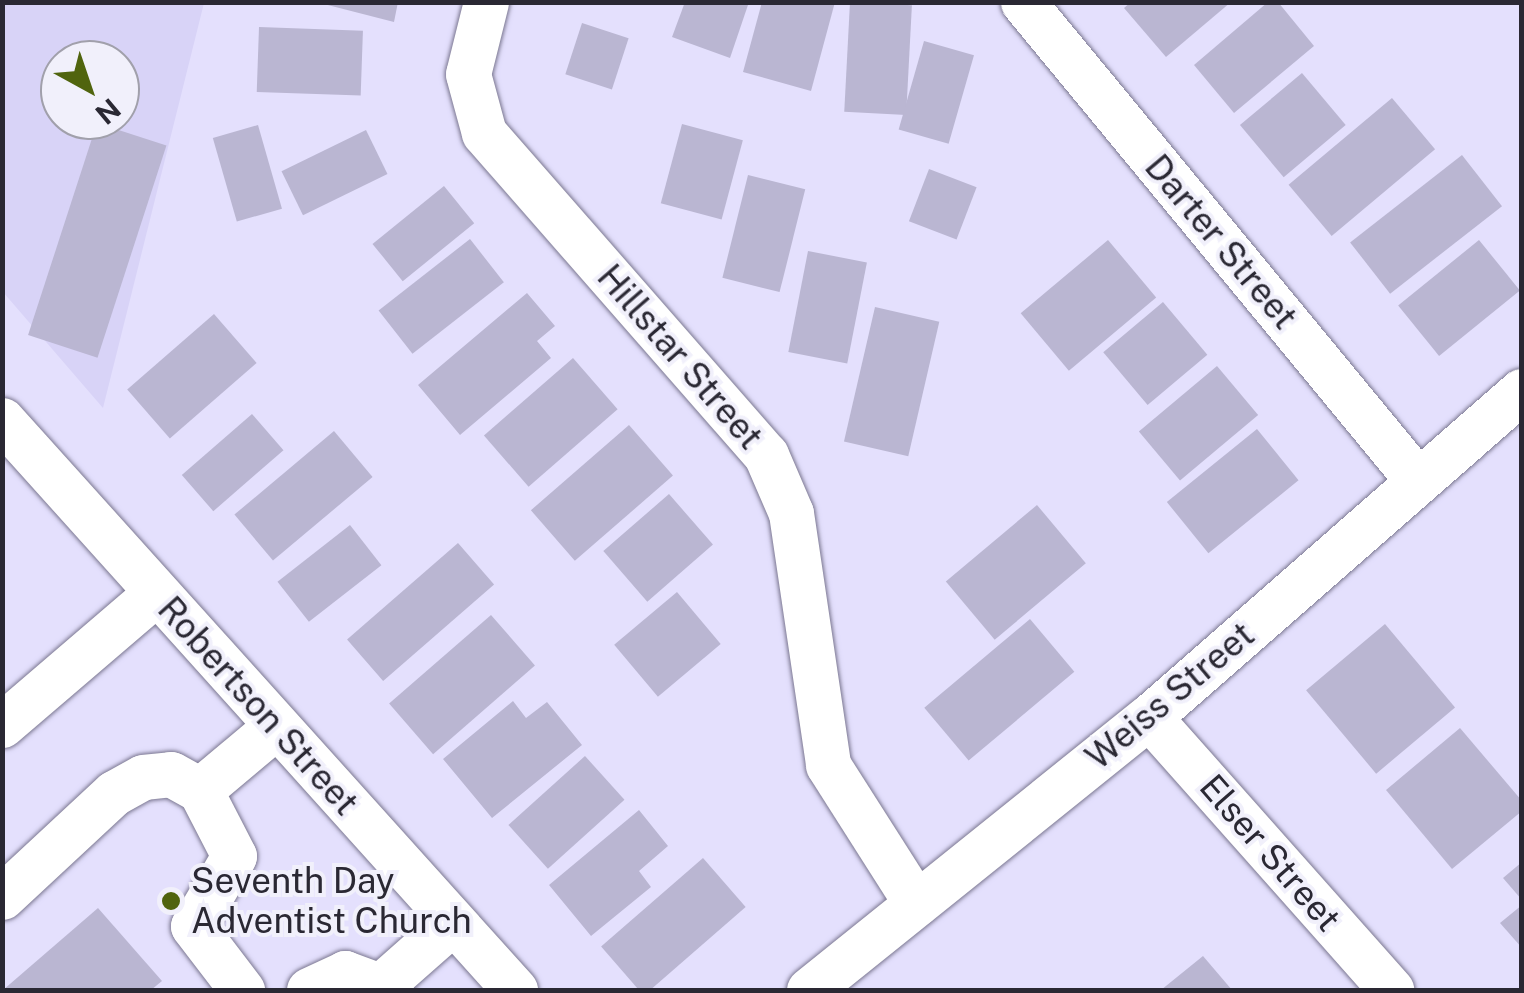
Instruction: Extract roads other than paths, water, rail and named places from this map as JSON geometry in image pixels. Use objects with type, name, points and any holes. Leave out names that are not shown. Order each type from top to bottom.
[{"type":"street","name":"Hillstar Street","points":[[486,2],[468,74],[484,133],[766,455],[791,514],[828,765],[916,903]]},
{"type":"street","name":"Darter Street","points":[[1024,2],[1418,481]]},
{"type":"street","name":"Weiss Street","points":[[809,990],[1149,717],[1522,391]]},
{"type":"street","name":"Robertson Street","points":[[2,420],[515,990]]},
{"type":"street","points":[[2,725],[156,593]]},
{"type":"street","name":"Elser Street","points":[[1149,717],[1390,990]]},
{"type":"street","points":[[200,790],[276,726]]},
{"type":"street","points":[[2,897],[114,792],[143,776],[171,774],[200,790],[234,856],[194,926],[242,990]]},
{"type":"street","points":[[309,990],[345,973],[388,987],[453,922]]},
{"type":"place","name":"Seventh Day Adventist Church","points":[[171,901]]}]
